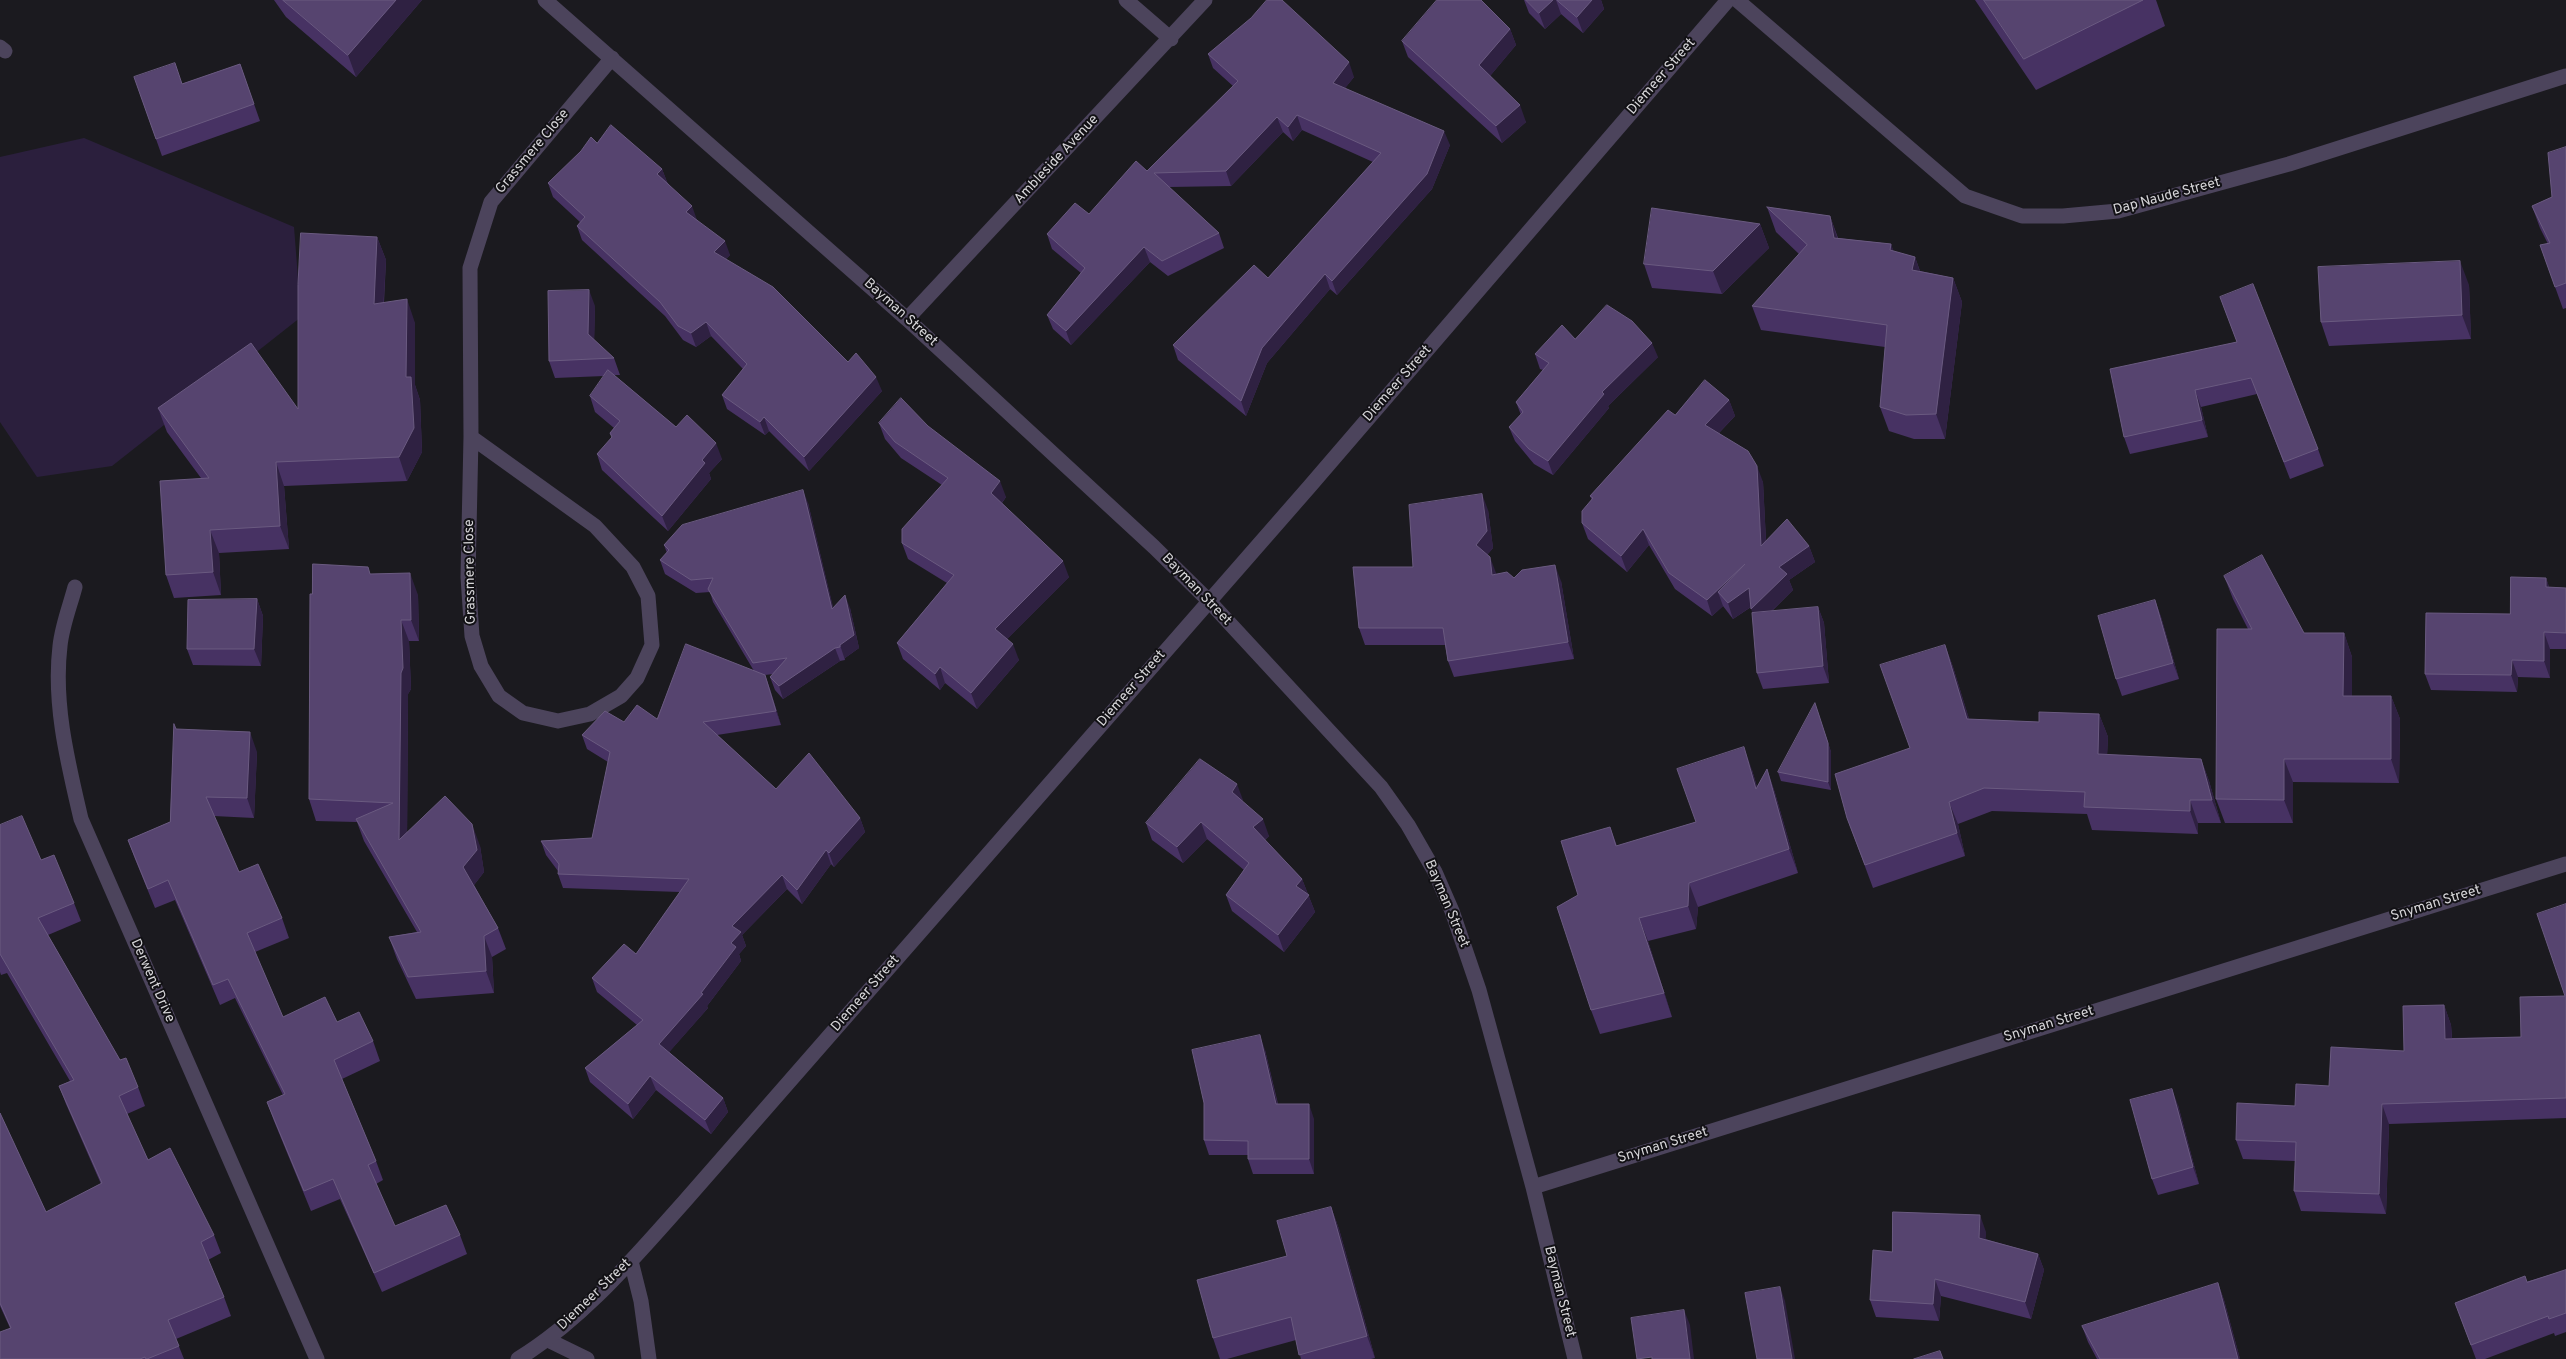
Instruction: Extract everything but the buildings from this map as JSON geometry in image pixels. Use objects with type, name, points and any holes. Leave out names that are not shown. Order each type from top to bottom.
[{"type":"street","name":"Bayman Street","points":[[545,0],[907,319],[1154,547],[1209,601],[1381,786],[1408,825],[1435,872],[1479,990],[1533,1187],[1575,1359]]},
{"type":"street","points":[[1126,0],[1171,38]]},
{"type":"street","name":"Ambleside Avenue","points":[[907,319],[1205,0]]},
{"type":"street","name":"Diemeer Street","points":[[518,1359],[548,1340],[588,1305],[631,1261],[1209,601],[1728,0]]},
{"type":"street","name":"Dap Naude Street","points":[[1737,0],[1966,196],[2022,216],[2063,216],[2118,211],[2289,164],[2566,76]]},
{"type":"street","name":"Grassmere Close","points":[[471,437],[595,526],[633,567],[648,596],[652,645],[638,678],[621,696],[590,714],[558,721],[524,713],[498,696],[481,666],[472,636],[468,577],[471,437],[470,268],[490,202],[612,58]]},
{"type":"street","name":"Derwent Drive","points":[[75,587],[60,645],[58,689],[66,758],[81,820],[317,1359]]},
{"type":"street","name":"Snyman Street","points":[[1533,1187],[2566,864]]},
{"type":"street","points":[[631,1261],[641,1301],[649,1359]]},
{"type":"street","points":[[548,1340],[587,1359]]},
{"type":"shaded area","points":[[84,138],[294,227],[301,317],[112,466],[37,477],[0,422],[0,157]]}]
